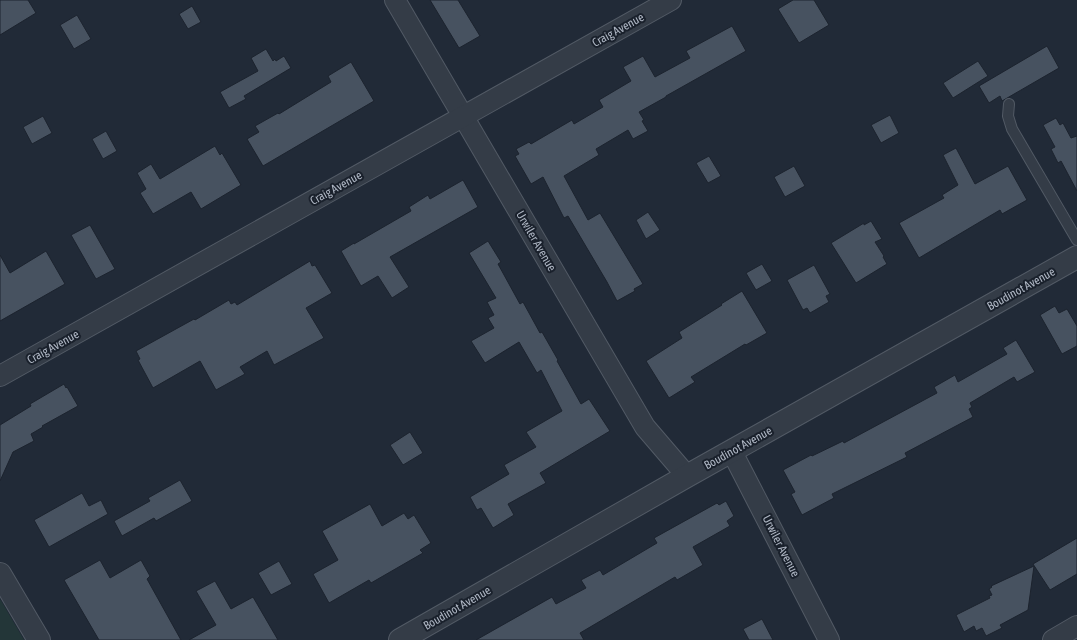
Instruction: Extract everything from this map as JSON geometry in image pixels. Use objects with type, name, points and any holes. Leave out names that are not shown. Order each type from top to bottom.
[{"type":"street","name":"Urwiler Avenue","points":[[395,0],[645,427],[687,476]]},
{"type":"street","name":"Craig Avenue","points":[[0,376],[671,0]]},
{"type":"street","name":"Boudinot Avenue","points":[[400,640],[687,476],[1077,257]]},
{"type":"street","name":"Urwiler Avenue","points":[[732,452],[829,640]]},
{"type":"street","points":[[0,574],[39,640]]},
{"type":"street","points":[[1052,640],[1077,626]]},
{"type":"lane","points":[[1009,104],[1008,116],[1012,130],[1077,240]]},
{"type":"shaded area","points":[[0,599],[24,640],[0,640]]},
{"type":"building","points":[[0,0],[28,0],[36,13],[0,35]]},
{"type":"building","points":[[430,0],[458,0],[480,36],[459,48]]},
{"type":"building","points":[[793,0],[814,0],[829,25],[799,43],[778,9]]},
{"type":"building","points":[[192,6],[201,22],[188,29],[179,14]]},
{"type":"building","points":[[77,15],[91,39],[74,49],[60,25]]},
{"type":"building","points":[[732,26],[746,51],[639,112],[648,131],[633,139],[628,130],[596,149],[599,155],[564,176],[588,220],[600,213],[643,284],[634,289],[635,291],[617,301],[568,216],[564,218],[543,177],[531,184],[515,156],[519,154],[516,149],[529,142],[531,144],[572,120],[574,124],[603,107],[599,100],[631,81],[623,67],[643,56],[655,77],[690,58],[686,51]]},
{"type":"building","points":[[1047,46],[1059,68],[1002,101],[1000,96],[989,103],[979,86]]},
{"type":"building","points":[[266,49],[273,61],[275,59],[276,61],[284,56],[291,68],[244,96],[246,99],[229,108],[220,92],[258,71],[251,58]]},
{"type":"building","points":[[978,61],[988,76],[953,98],[943,83]]},
{"type":"building","points":[[351,62],[374,101],[263,166],[247,139],[259,132],[255,126],[278,113],[279,114],[331,82],[328,76]]},
{"type":"building","points":[[890,115],[899,133],[881,143],[871,125]]},
{"type":"building","points":[[43,116],[52,133],[32,144],[23,127]]},
{"type":"building","points":[[1056,118],[1060,125],[1063,123],[1071,138],[1077,136],[1077,191],[1061,161],[1058,163],[1051,149],[1055,147],[1043,125]]},
{"type":"building","points":[[106,131],[117,151],[103,159],[92,139]]},
{"type":"building","points":[[215,146],[220,155],[222,153],[241,185],[201,209],[191,192],[153,214],[140,193],[146,189],[137,173],[151,164],[160,179]]},
{"type":"building","points":[[956,148],[975,184],[1008,166],[1027,200],[1002,214],[1000,210],[919,258],[899,223],[944,198],[942,195],[958,185],[943,155]]},
{"type":"building","points":[[709,156],[721,176],[708,183],[696,163]]},
{"type":"building","points":[[794,166],[805,186],[785,197],[774,177]]},
{"type":"building","points":[[463,180],[478,207],[390,257],[409,287],[392,298],[378,276],[361,286],[341,251],[411,211],[409,207],[428,195],[430,199]]},
{"type":"building","points":[[648,212],[660,230],[646,239],[636,220]]},
{"type":"building","points":[[871,221],[882,239],[875,242],[887,264],[856,283],[831,243],[864,223],[864,225]]},
{"type":"building","points":[[90,225],[115,269],[96,279],[71,235]]},
{"type":"building","points":[[488,241],[501,262],[498,264],[520,304],[523,302],[540,333],[542,332],[581,404],[589,399],[610,431],[540,473],[546,483],[508,504],[514,515],[493,528],[481,508],[477,510],[470,497],[509,474],[504,465],[536,447],[526,432],[562,411],[541,370],[537,373],[519,342],[485,363],[471,341],[494,328],[488,318],[494,315],[487,302],[496,298],[469,253]]},
{"type":"building","points":[[46,251],[65,284],[0,321],[0,255],[10,273]]},
{"type":"building","points":[[310,261],[312,266],[315,265],[332,293],[306,308],[324,338],[274,365],[267,351],[240,367],[245,374],[216,390],[200,361],[153,388],[138,360],[140,359],[136,351],[229,300],[231,304],[235,302],[237,305]]},
{"type":"building","points":[[762,264],[772,281],[756,290],[746,273]]},
{"type":"building","points":[[814,265],[830,294],[826,296],[829,302],[810,313],[807,308],[803,310],[787,280]]},
{"type":"building","points":[[742,291],[767,333],[746,345],[745,344],[691,377],[695,382],[669,398],[646,361],[682,338],[679,332]]},
{"type":"building","points":[[1055,306],[1059,313],[1067,309],[1077,326],[1077,346],[1062,354],[1040,315]]},
{"type":"building","points":[[1016,340],[1035,372],[1017,382],[1014,377],[970,403],[972,407],[969,409],[973,417],[905,453],[907,457],[832,494],[834,498],[802,515],[791,494],[795,492],[783,470],[811,455],[812,456],[843,441],[844,443],[937,393],[934,387],[955,375],[958,382],[1007,354],[1003,348]]},
{"type":"building","points":[[64,384],[78,406],[42,426],[43,427],[31,434],[34,441],[13,452],[0,481],[0,425],[31,406],[30,404]]},
{"type":"building","points":[[410,432],[423,453],[403,465],[390,445]]},
{"type":"building","points":[[180,480],[192,501],[156,521],[154,518],[122,536],[114,521],[150,501],[148,498]]},
{"type":"building","points":[[82,493],[89,506],[101,500],[108,514],[49,547],[34,520]]},
{"type":"building","points":[[726,501],[734,516],[727,521],[730,526],[693,547],[703,565],[677,580],[675,577],[580,633],[584,640],[476,640],[552,597],[556,604],[586,588],[581,580],[600,570],[603,575],[657,543],[654,538],[717,503],[719,505]]},
{"type":"building","points":[[370,504],[382,526],[404,513],[408,519],[414,515],[431,543],[420,550],[423,553],[371,583],[369,580],[329,603],[313,574],[338,560],[322,531]]},
{"type":"building","points":[[1077,538],[1077,574],[1050,590],[1033,564]]},
{"type":"building","points":[[100,560],[110,578],[141,560],[150,576],[147,579],[181,640],[99,640],[64,580]]},
{"type":"building","points":[[279,561],[292,584],[271,595],[258,573]]},
{"type":"building","points":[[1034,566],[1028,610],[1000,625],[1002,628],[986,636],[982,628],[976,631],[974,626],[964,632],[956,615],[990,598],[989,596],[992,595],[989,589],[992,587],[991,586]]},
{"type":"building","points":[[215,581],[231,609],[253,597],[278,640],[189,640],[216,625],[196,591]]},
{"type":"building","points":[[762,619],[773,640],[749,640],[743,629]]}]
